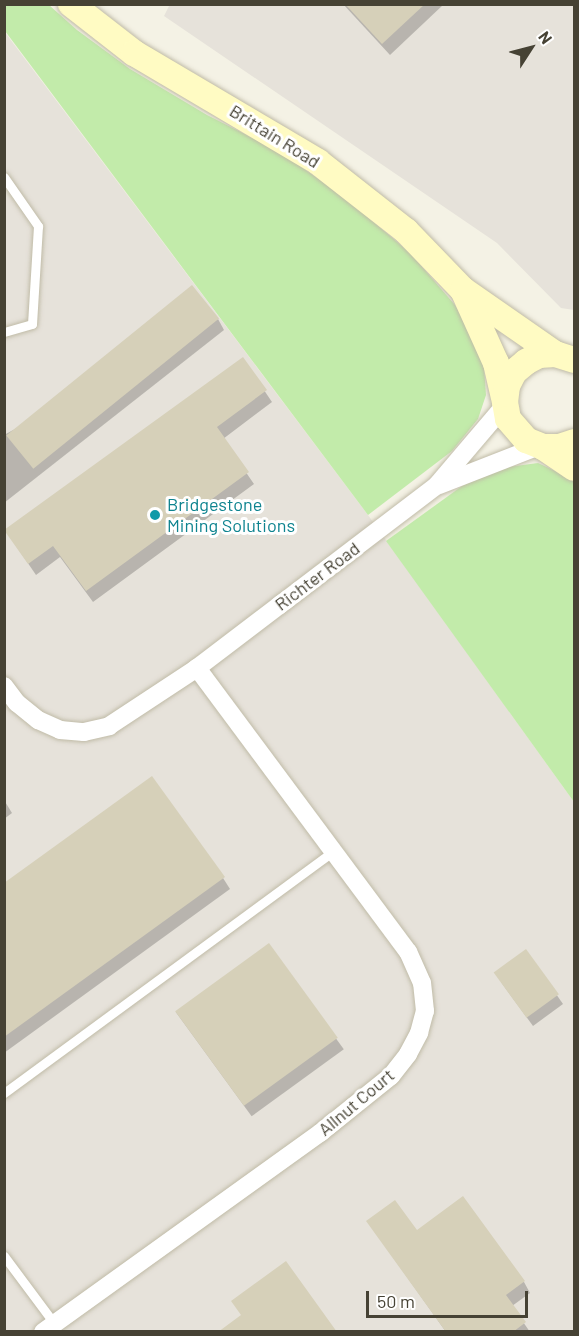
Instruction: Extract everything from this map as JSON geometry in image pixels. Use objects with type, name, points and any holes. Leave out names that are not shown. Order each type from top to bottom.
[{"type":"main road","name":"Brittain Road","points":[[86,9],[134,53],[318,162],[406,231],[463,290],[566,354]]},
{"type":"main road","name":"Brittain Road","points":[[463,290],[496,363],[508,419],[526,440],[541,446]]},
{"type":"main road","points":[[505,403],[507,386],[520,367],[540,355],[566,354]]},
{"type":"main road","points":[[541,446],[559,447],[574,442]]},
{"type":"main road","points":[[541,446],[574,468]]},
{"type":"street","name":"Richter Road","points":[[4,686],[17,703],[38,720],[60,730],[84,732],[109,726],[197,668],[437,485],[505,403]]},
{"type":"street","name":"Richter Road","points":[[437,485],[541,446]]},
{"type":"street","name":"Allnut Court","points":[[48,1327],[320,1133],[391,1076],[408,1054],[419,1033],[425,1011],[422,983],[408,952],[197,668]]},
{"type":"lane","points":[[4,177],[38,226],[32,324],[4,332]]},
{"type":"lane","points":[[4,1093],[333,851]]},
{"type":"lane","points":[[4,1256],[48,1327]]},
{"type":"shaded area","points":[[170,4],[574,5],[574,310],[561,308],[497,243],[164,16]]},
{"type":"shaded area","points":[[4,31],[368,515],[574,802],[574,1331],[5,1331]]},
{"type":"green space","points":[[5,5],[49,5],[77,30],[130,69],[207,115],[278,151],[343,196],[410,253],[455,305],[472,335],[484,367],[486,395],[478,419],[452,451],[368,515],[5,31]]},
{"type":"green space","points":[[538,463],[574,480],[574,802],[386,541],[462,486],[501,468]]},
{"type":"building","points":[[345,4],[425,4],[382,44]]},
{"type":"building","points":[[192,285],[219,318],[33,469],[6,435]]},
{"type":"building","points":[[243,357],[267,390],[217,427],[249,472],[86,591],[53,546],[28,564],[4,530]]},
{"type":"building","points":[[152,776],[225,877],[4,1037],[4,883]]},
{"type":"building","points":[[269,943],[338,1038],[244,1106],[175,1011]]},
{"type":"building","points":[[526,949],[559,994],[527,1018],[494,973]]},
{"type":"building","points":[[463,1196],[525,1281],[506,1295],[526,1322],[513,1332],[446,1332],[366,1221],[395,1200],[417,1230]]},
{"type":"building","points":[[286,1261],[337,1332],[218,1332],[241,1315],[231,1301]]},
{"type":"place","name":"Bridgestone Mining Solutions","points":[[155,515]]}]
